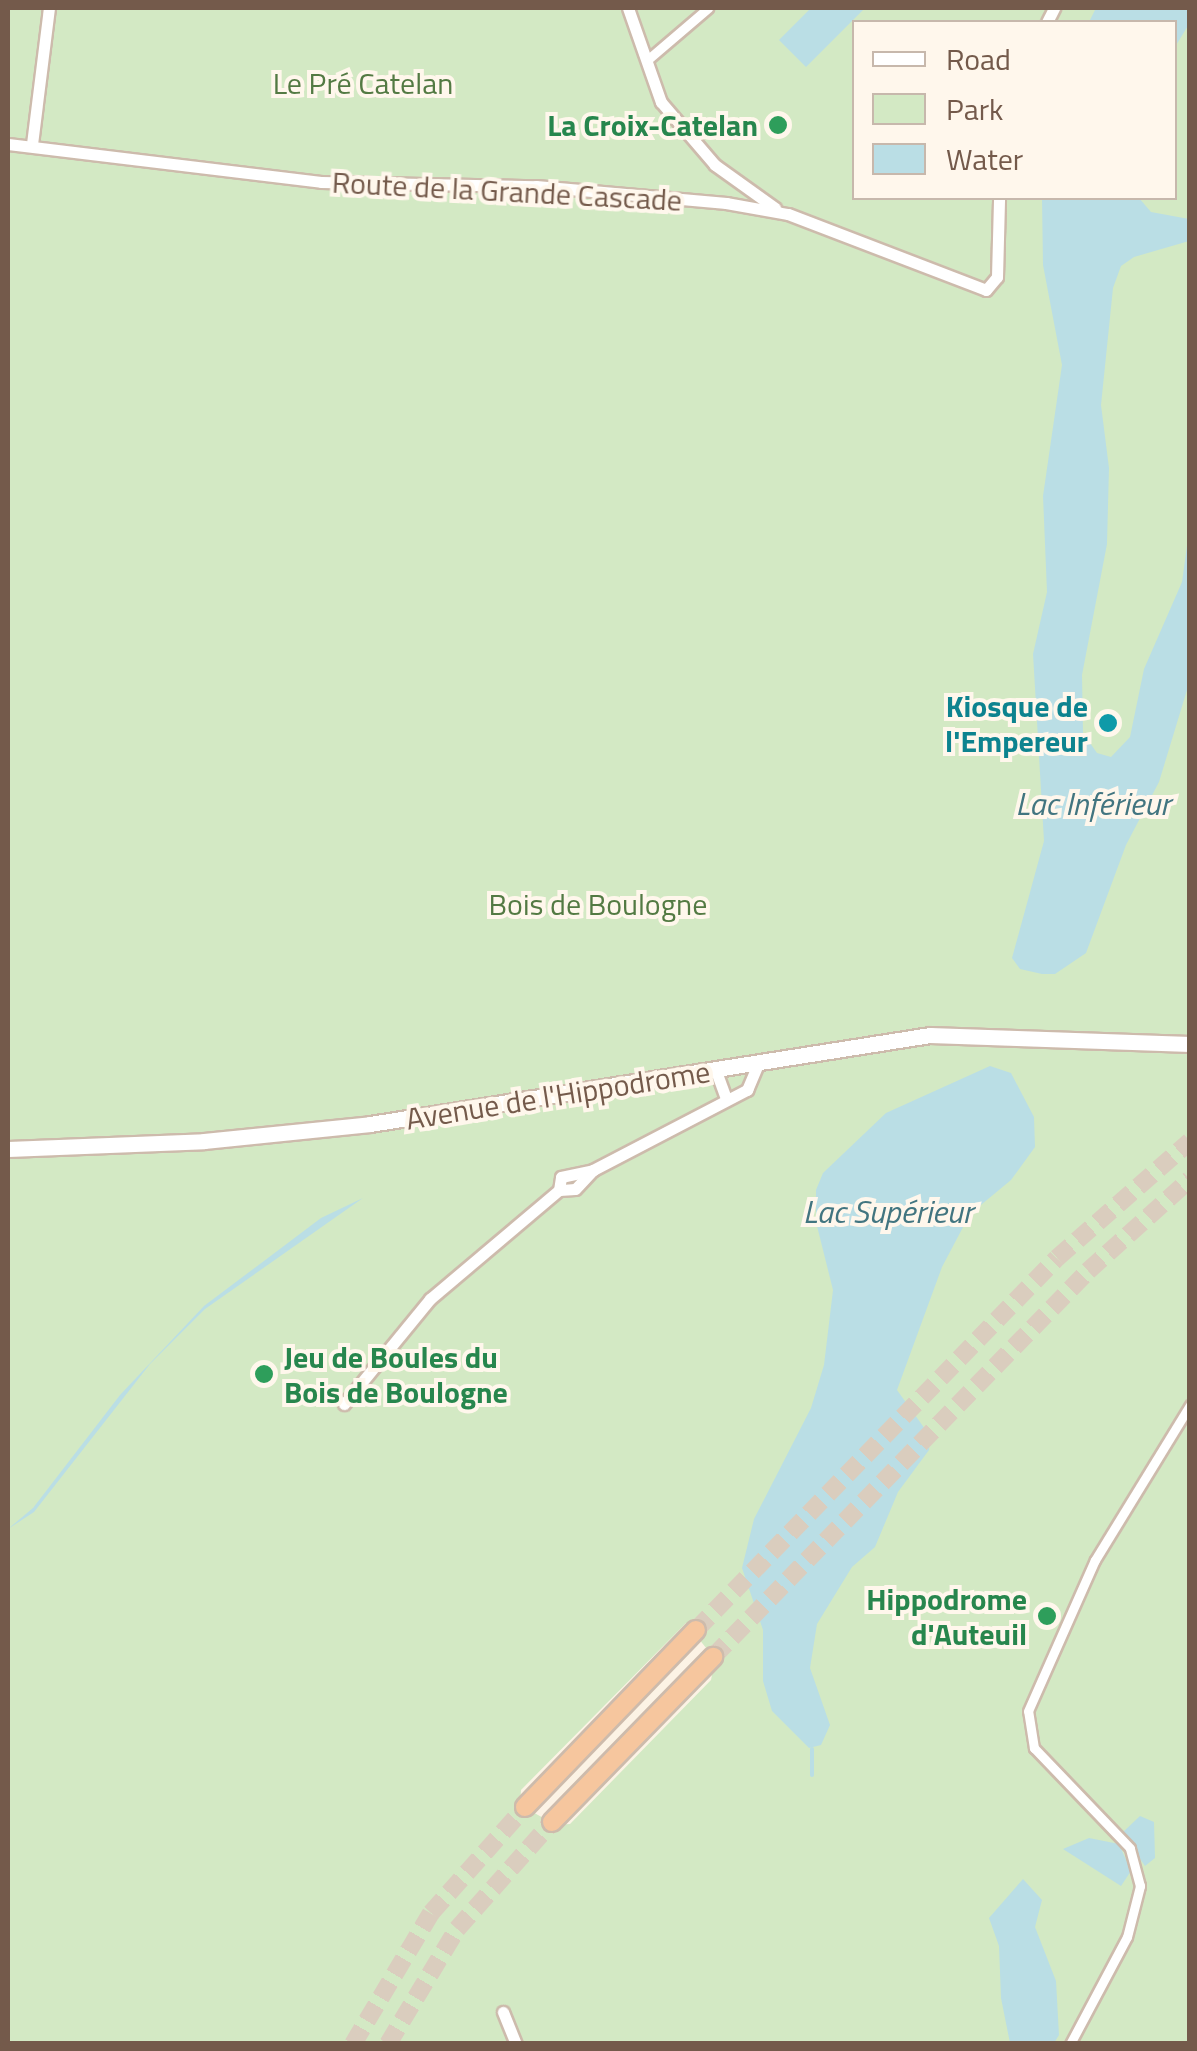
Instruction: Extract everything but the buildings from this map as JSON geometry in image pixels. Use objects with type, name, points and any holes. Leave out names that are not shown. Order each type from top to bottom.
[{"type":"highway","points":[[525,1806],[696,1630]]},
{"type":"highway","points":[[552,1822],[712,1656]]},
{"type":"main road","name":"Avenue de l'Hippodrome","points":[[8,1149],[204,1141],[370,1124],[930,1035],[1107,1045],[1190,1044]]},
{"type":"street","points":[[32,144],[49,8]]},
{"type":"street","points":[[628,8],[661,102],[706,156],[740,188],[788,214]]},
{"type":"street","points":[[644,62],[708,8]]},
{"type":"street","name":"Route de la Grande Cascade","points":[[8,144],[321,182],[536,186],[788,214],[974,287],[993,288],[1000,200]]},
{"type":"street","points":[[344,1404],[419,1310],[559,1190],[561,1176],[593,1170],[747,1090],[758,1064]]},
{"type":"street","points":[[716,1071],[726,1098]]},
{"type":"street","points":[[1070,2044],[1126,1938],[1140,1886],[1130,1848],[1034,1748],[1028,1712],[1095,1560],[1190,1404]]},
{"type":"street","points":[[503,2012],[512,2044]]},
{"type":"green space","name":"Bois de Boulogne","points":[[8,8],[1189,8],[1189,2043],[8,2044]],"holes":[[[686,1623],[715,1659],[711,1680],[570,1824],[556,1825],[520,1805],[521,1790]]]},
{"type":"water","points":[[811,8],[863,10],[806,67],[779,40]]},
{"type":"water","points":[[1096,8],[1189,8],[1189,24],[1177,44],[1177,20],[1090,20]]},
{"type":"water","name":"Lac Inférieur","points":[[1042,200],[1141,200],[1151,212],[1189,219],[1189,241],[1134,257],[1121,266],[1113,288],[1101,405],[1109,468],[1107,544],[1082,675],[1083,733],[1097,753],[1111,757],[1130,737],[1144,669],[1182,582],[1189,531],[1190,680],[1159,782],[1126,845],[1086,953],[1055,974],[1020,969],[1012,958],[1044,841],[1033,654],[1047,592],[1043,496],[1062,365],[1043,265]]},
{"type":"water","name":"Lac Supérieur","points":[[990,1066],[1011,1073],[1034,1117],[1035,1147],[1011,1180],[970,1214],[942,1267],[897,1390],[930,1436],[929,1450],[898,1492],[875,1547],[852,1567],[817,1624],[810,1668],[830,1725],[821,1745],[809,1748],[772,1711],[763,1681],[763,1630],[742,1568],[754,1519],[811,1408],[824,1365],[833,1290],[816,1222],[816,1190],[823,1173],[886,1113]]},
{"type":"water","points":[[363,1198],[205,1309],[150,1364],[34,1512],[8,1529],[33,1508],[120,1395],[204,1306],[321,1218]]},
{"type":"water","points":[[1140,1816],[1154,1822],[1155,1858],[1145,1866],[1122,1833]]},
{"type":"water","points":[[1089,1838],[1119,1844],[1131,1871],[1121,1886],[1063,1849]]},
{"type":"water","points":[[1023,1879],[1042,1900],[1035,1927],[1056,1981],[1059,2035],[1054,2043],[1010,2043],[1001,1998],[999,1946],[989,1918]]},
{"type":"waterway","points":[[812,1749],[812,1775]]},
{"type":"tunnel","points":[[696,1630],[1057,1258],[1190,1141]]},
{"type":"tunnel","points":[[713,1657],[1088,1271],[1190,1179]]},
{"type":"tunnel","points":[[353,2044],[431,1913],[525,1807]]},
{"type":"tunnel","points":[[388,2044],[457,1929],[552,1822]]},
{"type":"place","name":"La Croix-Catelan","points":[[778,125]]},
{"type":"place","name":"Kiosque de l'Empereur","points":[[1108,723]]},
{"type":"place","name":"Jeu de Boules du Bois de Boulogne","points":[[264,1374]]},
{"type":"place","name":"Hippodrome d'Auteuil","points":[[1047,1616]]},
{"type":"park label","name":"Le Pré Catelan","points":[[363,83]]}]
